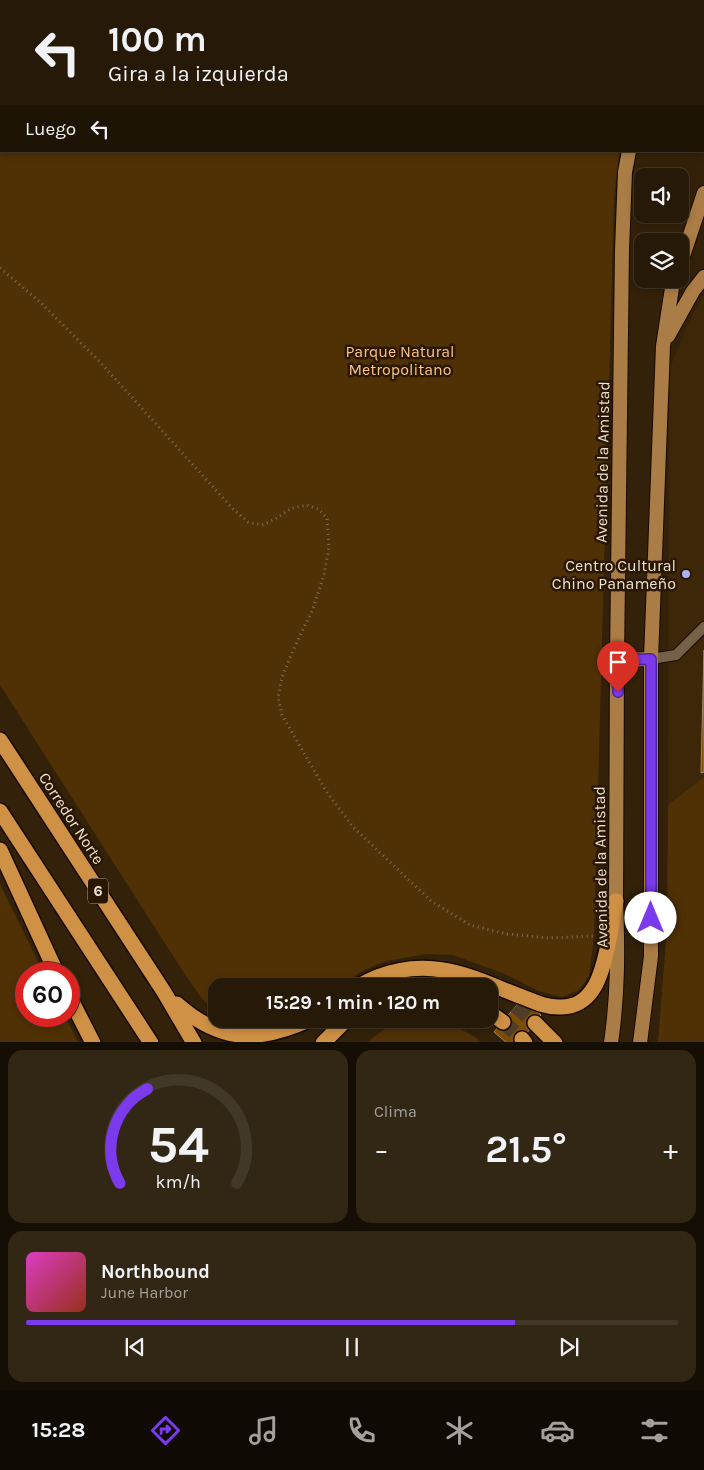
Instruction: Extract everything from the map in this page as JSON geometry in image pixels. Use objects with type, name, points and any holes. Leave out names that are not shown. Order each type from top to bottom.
[{"type":"highway","name":"Corredor Norte","points":[[0,740],[164,992],[194,1042]]},
{"type":"highway","name":"6","points":[[0,811],[151,1042]]},
{"type":"highway","points":[[0,850],[51,962]]},
{"type":"highway","points":[[372,978],[404,969],[430,968],[456,973],[542,1005],[561,1008],[572,1006],[581,1001],[594,988],[599,978],[616,901]]},
{"type":"highway","points":[[456,973],[467,978]]},
{"type":"highway","points":[[164,992],[187,1014],[208,1030],[244,1041],[273,1039],[296,1028]]},
{"type":"highway","points":[[498,994],[516,1006]]},
{"type":"highway","points":[[80,1017],[93,1042]]},
{"type":"highway","points":[[498,1018],[503,1022]]},
{"type":"highway","points":[[535,1022],[555,1042]]},
{"type":"highway","points":[[323,1042],[338,1028]]},
{"type":"main road","name":"Avenida de la Amistad","points":[[611,1042],[616,1009],[619,956],[616,901],[617,660],[622,250],[625,172],[629,152]]},
{"type":"main road","points":[[689,237],[704,193]]},
{"type":"main road","points":[[663,346],[693,291],[704,277]]},
{"type":"main road","points":[[640,1042],[651,956],[651,659],[663,346],[673,288]]},
{"type":"main road","points":[[617,660],[651,659]]},
{"type":"lane","points":[[651,659],[676,655],[704,627]]},
{"type":"path","points":[[0,268],[40,302],[100,362],[232,508],[248,522],[262,525],[275,520],[292,508],[307,505],[318,509],[327,518],[328,547],[324,575],[312,611],[282,677],[278,698],[282,715],[326,791],[353,827],[431,901],[470,925],[507,934],[548,938],[609,935]]},
{"type":"shaded area","name":"Centro Cultural Chino Panameño","points":[[704,295],[704,777],[668,805],[669,370],[687,326]]},
{"type":"green space","name":"Parque Natural Metropolitano","points":[[0,152],[619,152],[614,199],[594,936],[589,976],[579,990],[562,997],[539,991],[505,974],[453,955],[426,954],[387,961],[364,970],[352,978],[208,978],[208,1005],[182,970],[0,685]]},
{"type":"green space","points":[[704,777],[704,1042],[658,1042],[667,928],[668,805]]},
{"type":"green space","points":[[0,884],[38,962],[15,962],[15,1027],[70,1027],[78,1042],[0,1042]]},
{"type":"green space","points":[[457,1028],[474,1036],[481,1042],[367,1042],[385,1029]]},
{"type":"building","points":[[704,650],[704,772],[701,773]]},
{"type":"building","points":[[522,999],[541,1015],[520,1042],[506,1042],[494,1032]]},
{"type":"tunnel","points":[[516,1006],[535,1023]]},
{"type":"tunnel","points":[[503,1022],[522,1039]]},
{"type":"place","name":"Centro Cultural Chino Panameño","points":[[686,574]]},
{"type":"route","points":[[618,692],[617,660],[651,659],[651,918]]}]
